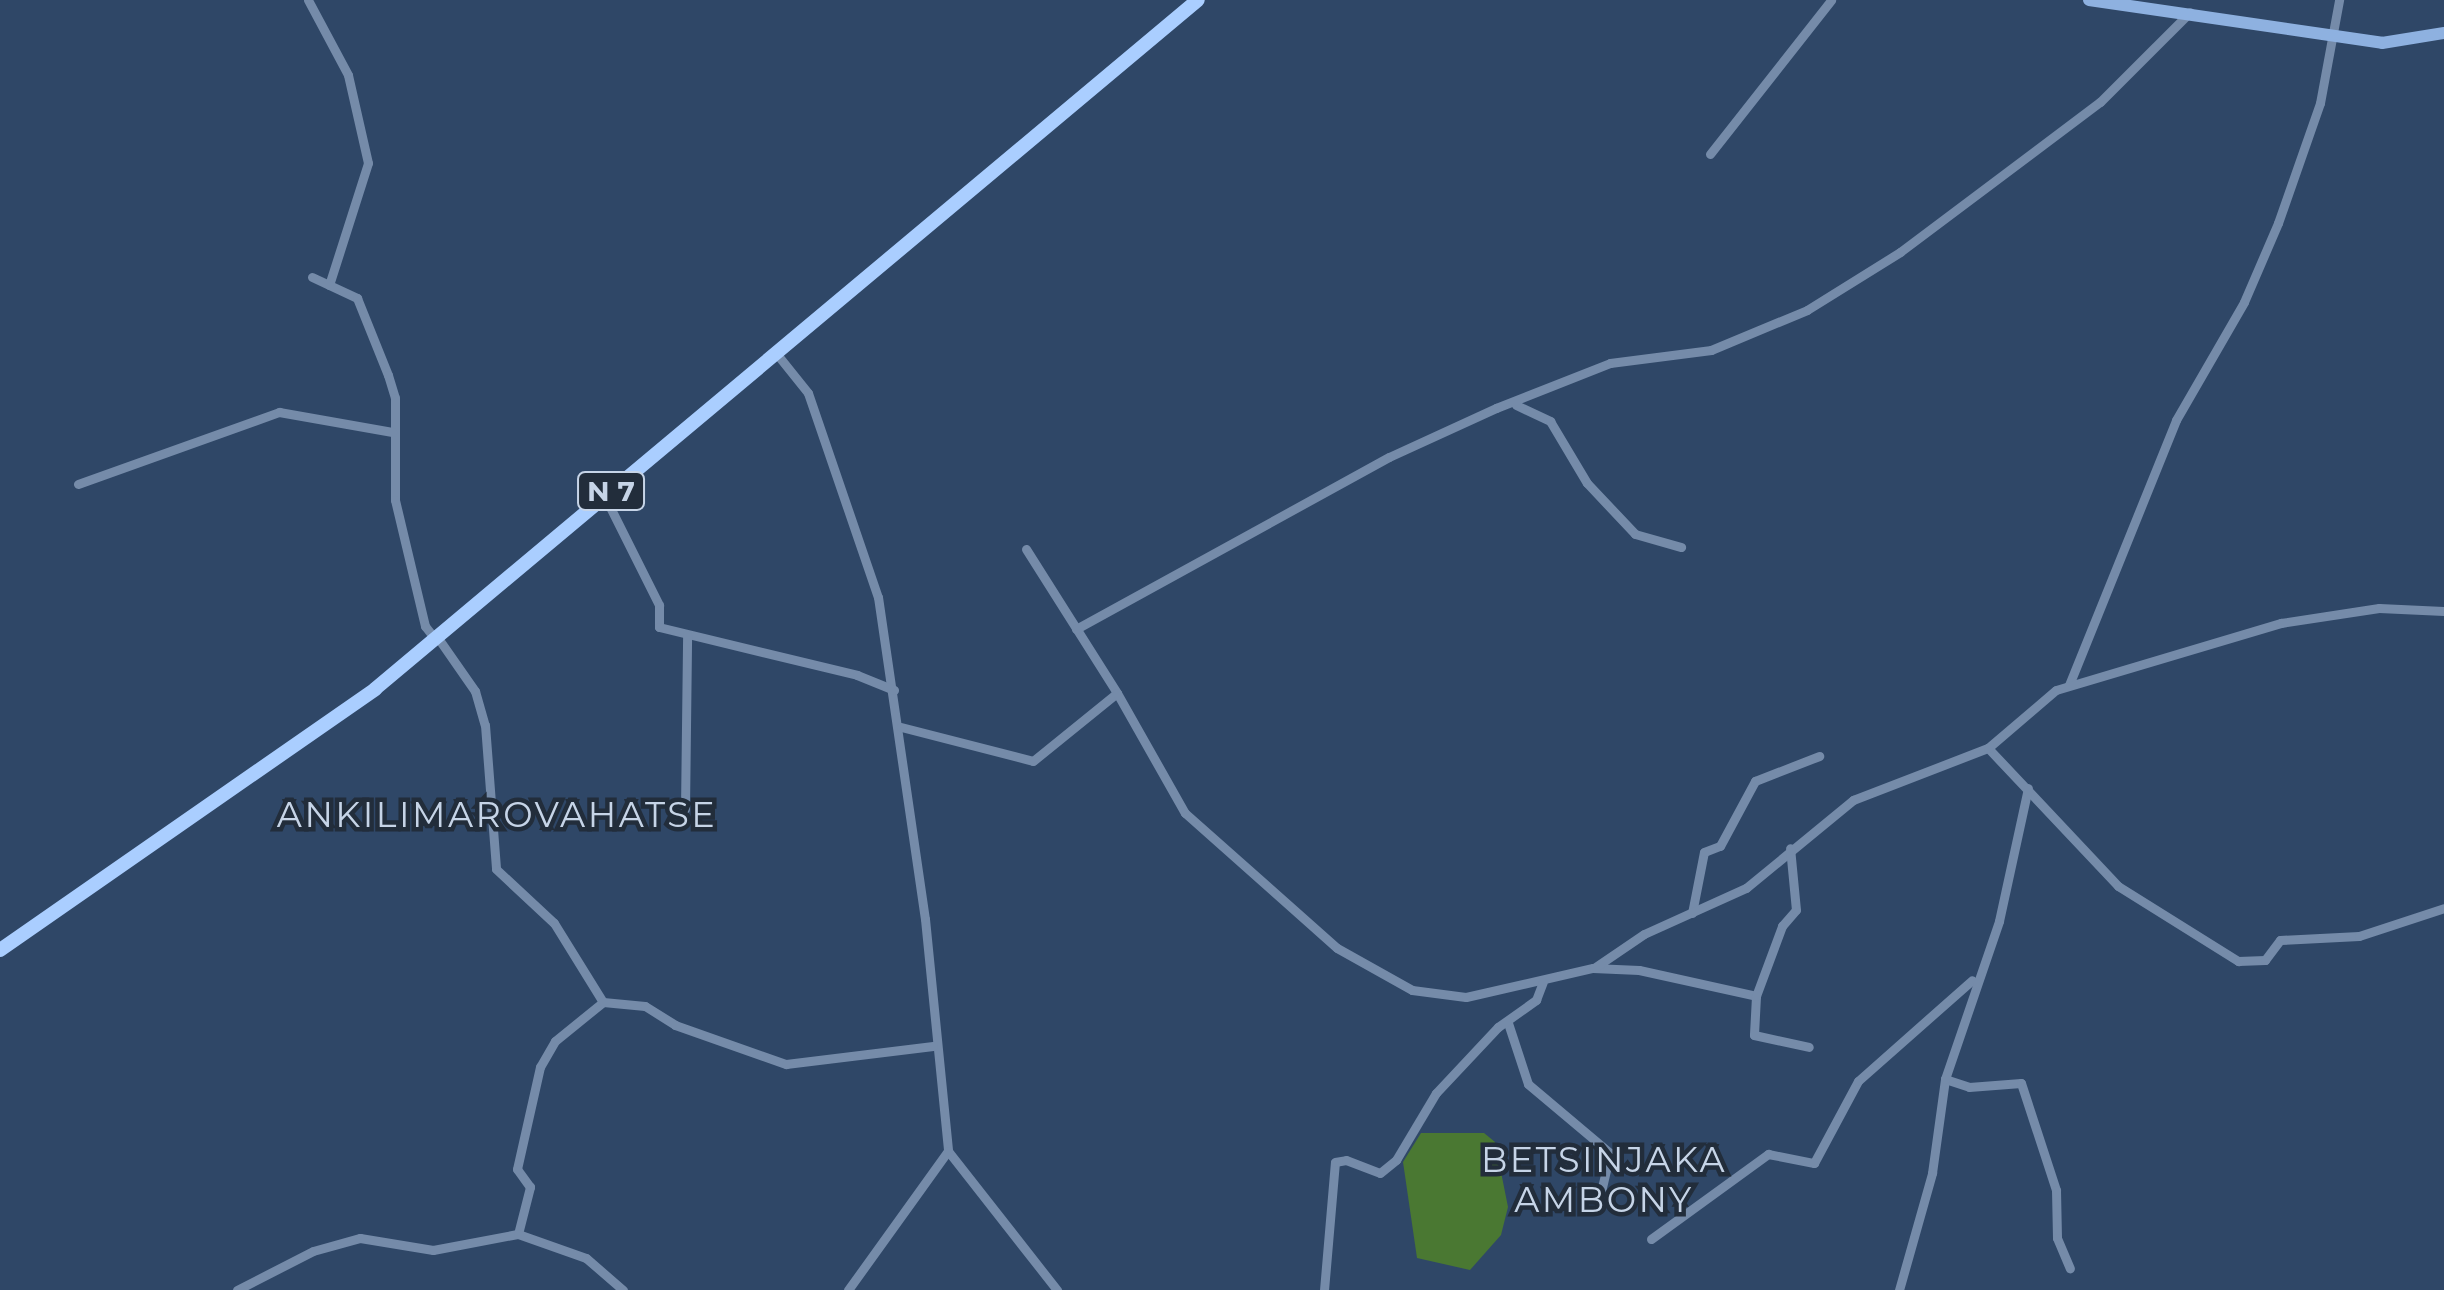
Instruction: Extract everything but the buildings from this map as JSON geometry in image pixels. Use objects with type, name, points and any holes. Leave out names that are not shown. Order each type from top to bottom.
[{"type":"main road","name":"N 7","points":[[0,950],[375,689],[1198,0]]},
{"type":"street","points":[[308,0],[348,75],[368,163],[329,285]]},
{"type":"street","points":[[1710,154],[1831,0]]},
{"type":"street","points":[[2089,0],[2382,43],[2444,34]]},
{"type":"street","points":[[2069,685],[2176,420],[2244,302],[2278,223],[2338,34],[2339,0]]},
{"type":"street","points":[[1076,628],[1389,456],[1610,363],[1711,350],[1807,310],[1900,252],[2056,136],[2163,44],[2190,12]]},
{"type":"street","points":[[312,278],[357,298],[395,398],[392,432],[399,518],[425,626],[474,692],[485,725],[496,869],[554,923],[603,1002]]},
{"type":"street","points":[[776,353],[808,393],[878,597],[900,728],[933,1046],[948,1151],[1057,1290]]},
{"type":"street","points":[[1516,405],[1550,421],[1587,484],[1635,534],[1682,546]]},
{"type":"street","points":[[78,484],[279,412],[392,432]]},
{"type":"street","points":[[605,497],[659,605],[659,627],[894,690]]},
{"type":"street","points":[[1026,549],[1118,694],[1185,813],[1337,948],[1438,998],[1543,982],[1593,968],[1644,934],[1746,888],[1853,800],[1988,748],[2036,701],[2069,685],[2281,623],[2379,608],[2444,611]]},
{"type":"street","points":[[685,810],[686,635]]},
{"type":"street","points":[[900,728],[1033,761],[1118,694]]},
{"type":"street","points":[[1988,748],[2028,788],[2058,829],[2118,886],[2238,962],[2265,960],[2280,940],[2359,936],[2444,908]]},
{"type":"street","points":[[1692,913],[1704,852],[1720,846],[1756,781],[1819,756]]},
{"type":"street","points":[[1899,1290],[1932,1173],[1945,1079],[1974,978],[1999,921],[2028,788]]},
{"type":"street","points":[[1790,848],[1796,910],[1782,926],[1756,996],[1754,1035],[1809,1047]]},
{"type":"street","points":[[1593,968],[1688,977],[1756,996]]},
{"type":"street","points":[[1651,1239],[1768,1154],[1814,1163],[1866,1073],[1974,978]]},
{"type":"street","points":[[1324,1290],[1335,1162],[1346,1160],[1380,1173],[1396,1160],[1436,1092],[1536,1000],[1543,982]]},
{"type":"street","points":[[518,1234],[530,1187],[517,1170],[540,1068],[555,1041],[603,1002],[644,1006],[675,1025],[786,1064],[933,1046]]},
{"type":"street","points":[[1508,1023],[1528,1084],[1610,1153],[1602,1188]]},
{"type":"street","points":[[1945,1079],[1969,1087],[2021,1083],[2056,1190],[2057,1238],[2070,1268]]},
{"type":"street","points":[[848,1290],[948,1151]]},
{"type":"street","points":[[237,1290],[313,1251],[360,1238],[433,1250],[518,1234],[586,1258],[623,1290]]},
{"type":"green space","points":[[1421,1133],[1484,1133],[1495,1142],[1508,1207],[1501,1235],[1470,1270],[1417,1258],[1403,1162]]},
{"type":"district","name":"ANKILIMAROVAHATSE","points":[[497,815]]},
{"type":"district","name":"BETSINJAKA AMBONY","points":[[1604,1180]]}]
